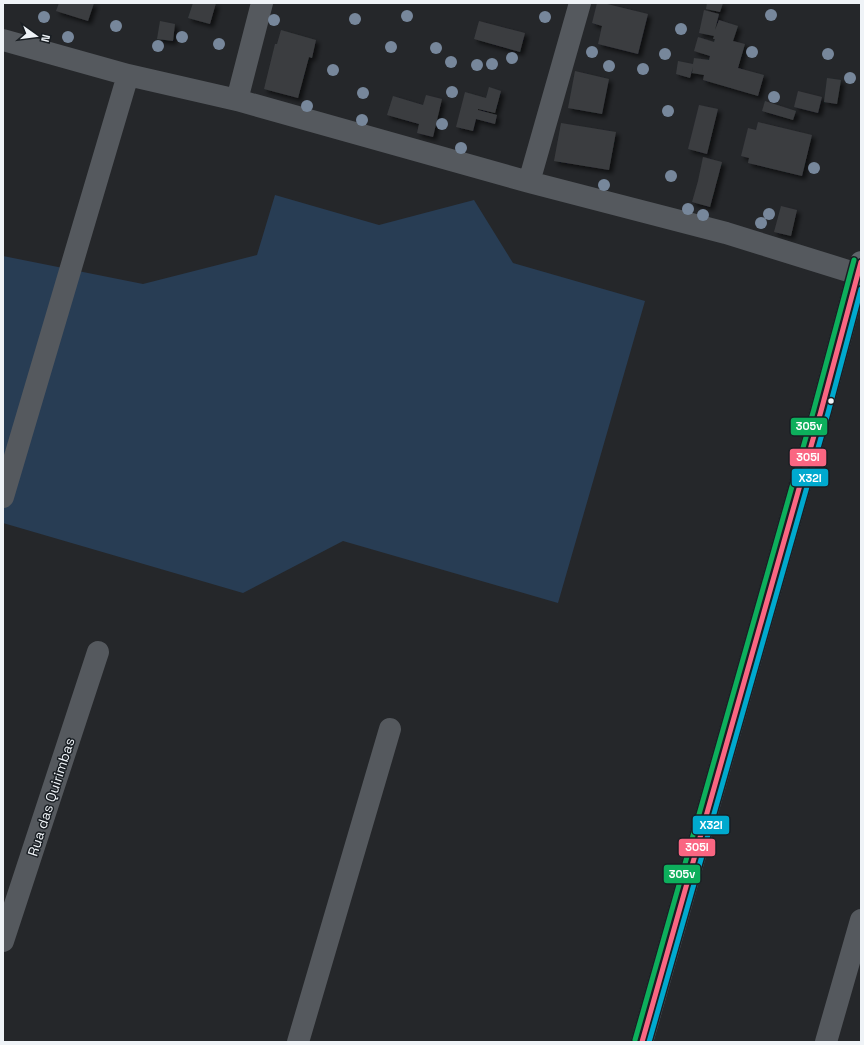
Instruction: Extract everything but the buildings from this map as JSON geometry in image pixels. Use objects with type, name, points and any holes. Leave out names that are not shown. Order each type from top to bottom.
[{"type":"street","points":[[237,100],[262,3]]},
{"type":"street","points":[[529,182],[580,3]]},
{"type":"street","points":[[3,40],[128,75],[237,100],[529,182],[726,233],[860,270],[817,427],[642,1042]]},
{"type":"street","points":[[3,497],[128,75]]},
{"type":"street","name":"Rua das Quirimbas","points":[[3,941],[98,652]]},
{"type":"street","points":[[298,1042],[390,729]]},
{"type":"street","points":[[826,1042],[861,920]]},
{"type":"shaded area","points":[[275,195],[379,225],[474,200],[513,263],[645,301],[558,603],[343,541],[243,593],[3,523],[3,256],[143,284],[257,255]]},
{"type":"transit line","name":"305v","points":[[635,1040],[814,409],[854,260]]},
{"type":"transit line","name":"305i","points":[[642,1042],[821,411],[861,262]]},
{"type":"transit line","name":"X32i","points":[[649,1042],[828,413],[861,289]]}]
